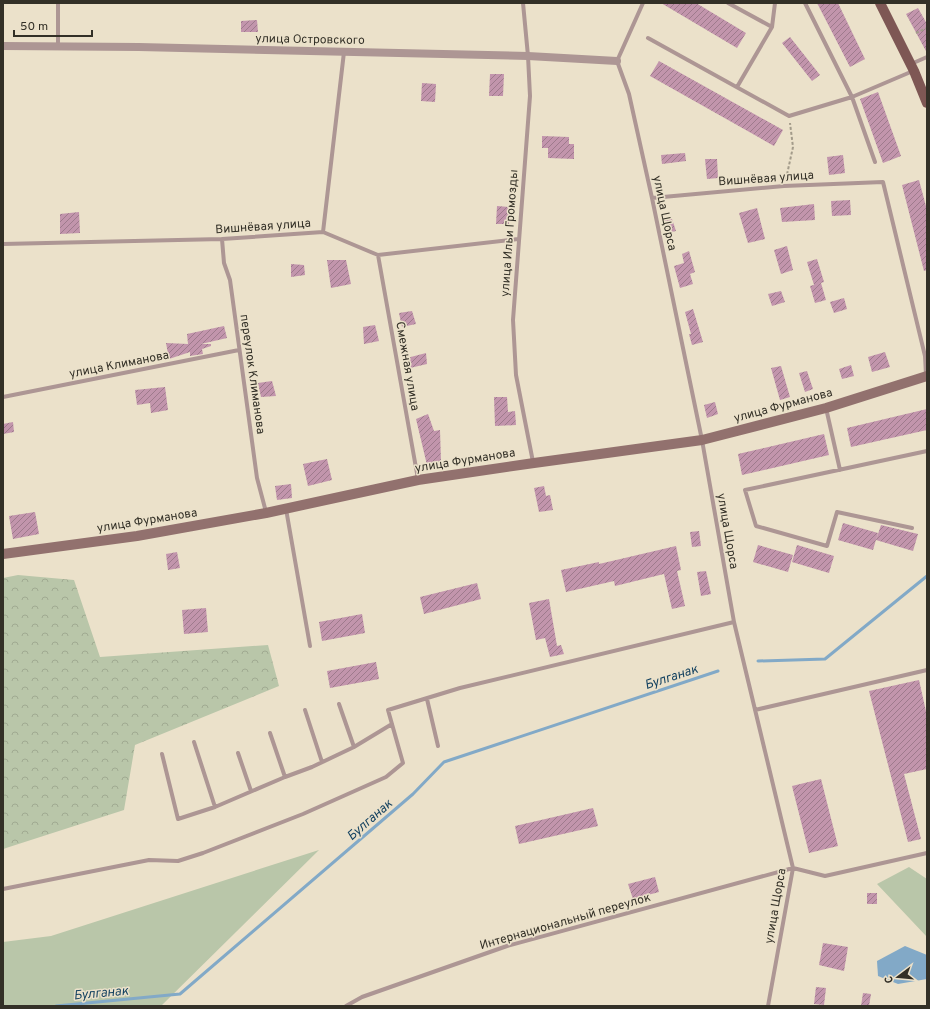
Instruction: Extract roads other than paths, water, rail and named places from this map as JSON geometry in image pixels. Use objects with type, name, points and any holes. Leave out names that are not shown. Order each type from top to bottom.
[{"type":"main road","points":[[880,3],[912,68],[927,103]]},
{"type":"main road","name":"улица Фурманова","points":[[3,554],[137,536],[266,513],[418,480],[534,462],[702,440],[826,408],[927,376]]},
{"type":"street","name":"улица Островского","points":[[3,46],[528,56],[617,61]]},
{"type":"lane","points":[[58,3],[58,46]]},
{"type":"lane","name":"улица Ильи Громозды","points":[[523,3],[530,96],[518,238],[513,320],[516,375],[534,462]]},
{"type":"lane","points":[[617,61],[643,3]]},
{"type":"lane","points":[[728,3],[772,28]]},
{"type":"lane","points":[[737,87],[772,28],[775,3]]},
{"type":"lane","points":[[805,3],[852,97],[875,162]]},
{"type":"lane","points":[[648,38],[789,116],[852,97],[912,68],[927,57]]},
{"type":"lane","points":[[323,232],[344,52]]},
{"type":"lane","name":"улица Щорса","points":[[617,61],[628,94],[652,198],[702,440],[734,622],[793,868],[768,1006]]},
{"type":"lane","name":"Вишнёвая улица","points":[[652,198],[784,186],[882,182],[925,356],[927,376]]},
{"type":"lane","name":"Вишнёвая улица","points":[[3,244],[222,239],[323,232],[378,255],[518,238]]},
{"type":"lane","name":"переулок Климанова","points":[[222,239],[224,263],[230,280],[257,478],[266,513]]},
{"type":"lane","name":"Смежная улица","points":[[378,255],[418,480]]},
{"type":"lane","name":"улица Климанова","points":[[3,397],[239,350]]},
{"type":"lane","points":[[826,408],[840,470]]},
{"type":"lane","points":[[912,528],[837,512],[827,546],[756,526],[745,490],[927,451]]},
{"type":"lane","points":[[286,509],[310,646]]},
{"type":"lane","points":[[3,889],[149,860],[178,861],[203,854],[303,814],[386,777],[403,763],[388,710],[460,688],[734,622]]},
{"type":"lane","points":[[755,710],[927,670]]},
{"type":"lane","points":[[428,699],[438,746]]},
{"type":"lane","points":[[339,704],[354,747]]},
{"type":"lane","points":[[305,710],[322,762]]},
{"type":"lane","points":[[162,754],[178,819],[215,807],[285,777],[312,768],[354,747],[392,724]]},
{"type":"lane","points":[[270,733],[285,777]]},
{"type":"lane","points":[[194,742],[215,807]]},
{"type":"lane","points":[[238,753],[251,791]]},
{"type":"lane","points":[[793,868],[825,876],[927,853]]},
{"type":"lane","name":"Интернациональный переулок","points":[[346,1006],[362,997],[507,946],[793,868]]},
{"type":"water","points":[[905,946],[927,955],[927,979],[898,984],[878,976],[877,961]]},
{"type":"waterway","name":"Булганак","points":[[758,661],[825,659],[927,576]]},
{"type":"waterway","name":"Булганак","points":[[56,1006],[180,994],[413,794],[444,762],[718,671]]}]
